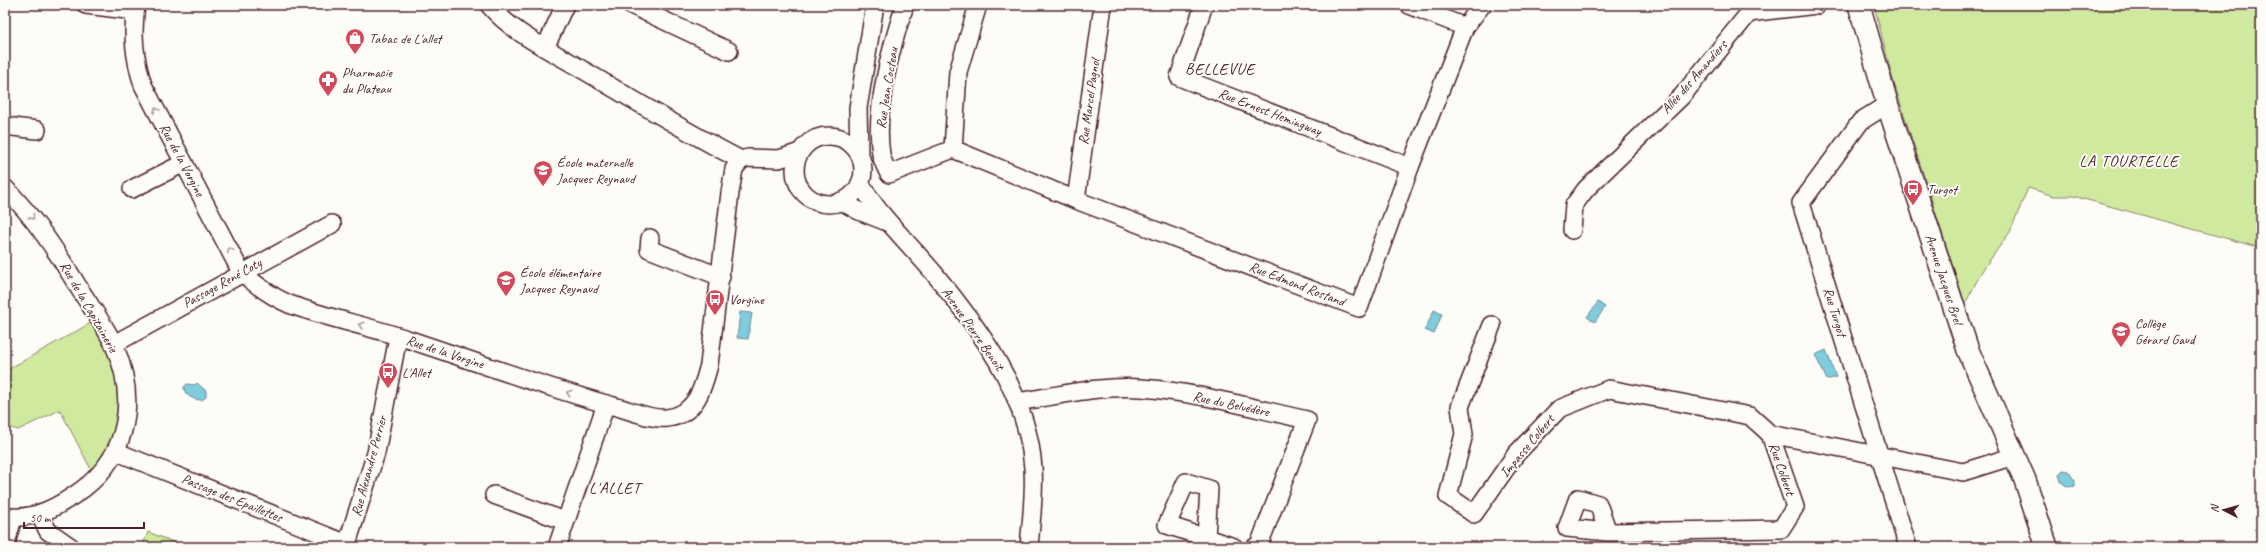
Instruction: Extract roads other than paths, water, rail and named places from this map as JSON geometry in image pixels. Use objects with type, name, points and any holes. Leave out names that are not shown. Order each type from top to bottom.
[{"type":"main road","name":"Avenue Jacques Brel","points":[[1859,5],[1888,106],[1968,350],[2025,480],[2047,547]]},
{"type":"street","points":[[86,5],[135,8]]},
{"type":"street","points":[[489,5],[511,26],[545,48],[627,96],[742,160],[748,158],[779,159],[800,152]]},
{"type":"street","points":[[545,48],[565,5]]},
{"type":"street","points":[[631,5],[729,51]]},
{"type":"street","points":[[767,159],[796,181],[810,198],[820,202],[831,204],[841,201],[856,191],[860,183],[862,168],[859,153],[858,108],[875,5]]},
{"type":"street","points":[[868,48],[886,5]]},
{"type":"street","name":"Rue Jean Cocteau","points":[[905,5],[886,74],[880,125],[881,155],[888,174],[953,149]]},
{"type":"street","points":[[953,149],[958,72],[978,5]]},
{"type":"street","name":"Rue Marcel Pagnol","points":[[1076,200],[1103,5]]},
{"type":"street","name":"Rue Ernest Hemingway","points":[[1204,5],[1179,77],[1410,167]]},
{"type":"street","points":[[1409,5],[1465,27]]},
{"type":"street","name":"Rue Edmond Rostand","points":[[953,149],[1076,200],[1359,308],[1410,167],[1465,27],[1482,5]]},
{"type":"street","name":"Allée des Amandiers","points":[[1572,230],[1574,205],[1586,189],[1682,96],[1749,13],[1816,5]]},
{"type":"street","name":"Rue de la Vorgine","points":[[135,8],[133,27],[137,67],[143,85],[241,272],[262,291],[288,303],[398,336],[606,404],[667,418],[688,410],[700,393],[709,365],[734,169],[742,160]]},
{"type":"street","name":"Rue Turgot","points":[[1888,106],[1860,121],[1801,203],[1908,547]]},
{"type":"street","points":[[833,136],[840,131],[858,108]]},
{"type":"street","points":[[5,126],[37,130]]},
{"type":"street","points":[[796,181],[796,161],[800,152],[814,139],[823,136],[833,136],[843,139],[852,145],[859,153]]},
{"type":"street","points":[[132,189],[184,163]]},
{"type":"street","name":"Avenue Pierre Benoit","points":[[860,183],[887,222],[932,271],[969,318],[996,359],[1018,402],[1030,440],[1034,469],[1029,547]]},
{"type":"street","name":"Rue de la Capitainerie","points":[[5,188],[25,208],[46,235],[114,344],[126,377],[127,406],[127,413],[117,452],[96,479],[68,500],[39,514],[9,517],[5,547]]},
{"type":"street","name":"Avenue Pierre Benoit","points":[[841,201],[859,211],[887,222]]},
{"type":"street","name":"Passage René Coty","points":[[114,344],[241,272],[332,224]]},
{"type":"street","points":[[650,238],[649,249],[721,277]]},
{"type":"street","name":"Impasse Colbert","points":[[1492,325],[1460,407],[1464,434],[1448,496],[1474,514],[1516,454],[1559,408],[1609,389],[1750,416],[1770,434]]},
{"type":"street","name":"Rue Alexandre Perrier","points":[[346,545],[376,453],[398,336]]},
{"type":"street","name":"Rue du Belvédère","points":[[1018,402],[1102,389],[1140,388],[1200,396],[1307,420],[1259,545],[1255,547]]},
{"type":"street","points":[[557,547],[606,404]]},
{"type":"street","name":"Rue Colbert","points":[[1608,532],[1781,529],[1795,507],[1770,434],[1963,472],[2014,456]]},
{"type":"street","name":"Passage des Epaillettes","points":[[117,452],[346,545]]},
{"type":"street","points":[[494,495],[566,521]]},
{"type":"street","points":[[39,514],[48,531],[71,547]]},
{"type":"street","points":[[1206,538],[1234,547]]},
{"type":"water","points":[[1598,302],[1605,307],[1595,322],[1587,317]]},
{"type":"water","points":[[1434,310],[1442,314],[1434,334],[1425,330]]},
{"type":"water","points":[[740,312],[752,313],[748,339],[737,338]]},
{"type":"water","points":[[1826,350],[1836,377],[1827,380],[1815,355]]},
{"type":"water","points":[[197,383],[206,391],[206,397],[202,400],[190,397],[184,390],[184,387],[187,384],[195,385]]},
{"type":"water","points":[[2063,470],[2068,471],[2075,481],[2075,486],[2068,487],[2061,482],[2059,474]]},
{"type":"place","name":"Tabac de L'allet","points":[[355,55]]},
{"type":"place","name":"Pharmacie du Plateau","points":[[328,97]]},
{"type":"place","name":"École maternelle Jacques Reynaud","points":[[543,187]]},
{"type":"place","name":"Turgot","points":[[1913,206]]},
{"type":"place","name":"École élémentaire Jacques Reynaud","points":[[506,297]]},
{"type":"place","name":"Vorgine","points":[[715,316]]},
{"type":"place","name":"Collège Gérard Gaud","points":[[2121,348]]},
{"type":"place","name":"L'Allet","points":[[388,389]]},
{"type":"district","name":"BELLEVUE","points":[[1220,69]]},
{"type":"district","name":"LA TOURTELLE","points":[[2129,161]]},
{"type":"district","name":"L'ALLET","points":[[615,488]]}]
